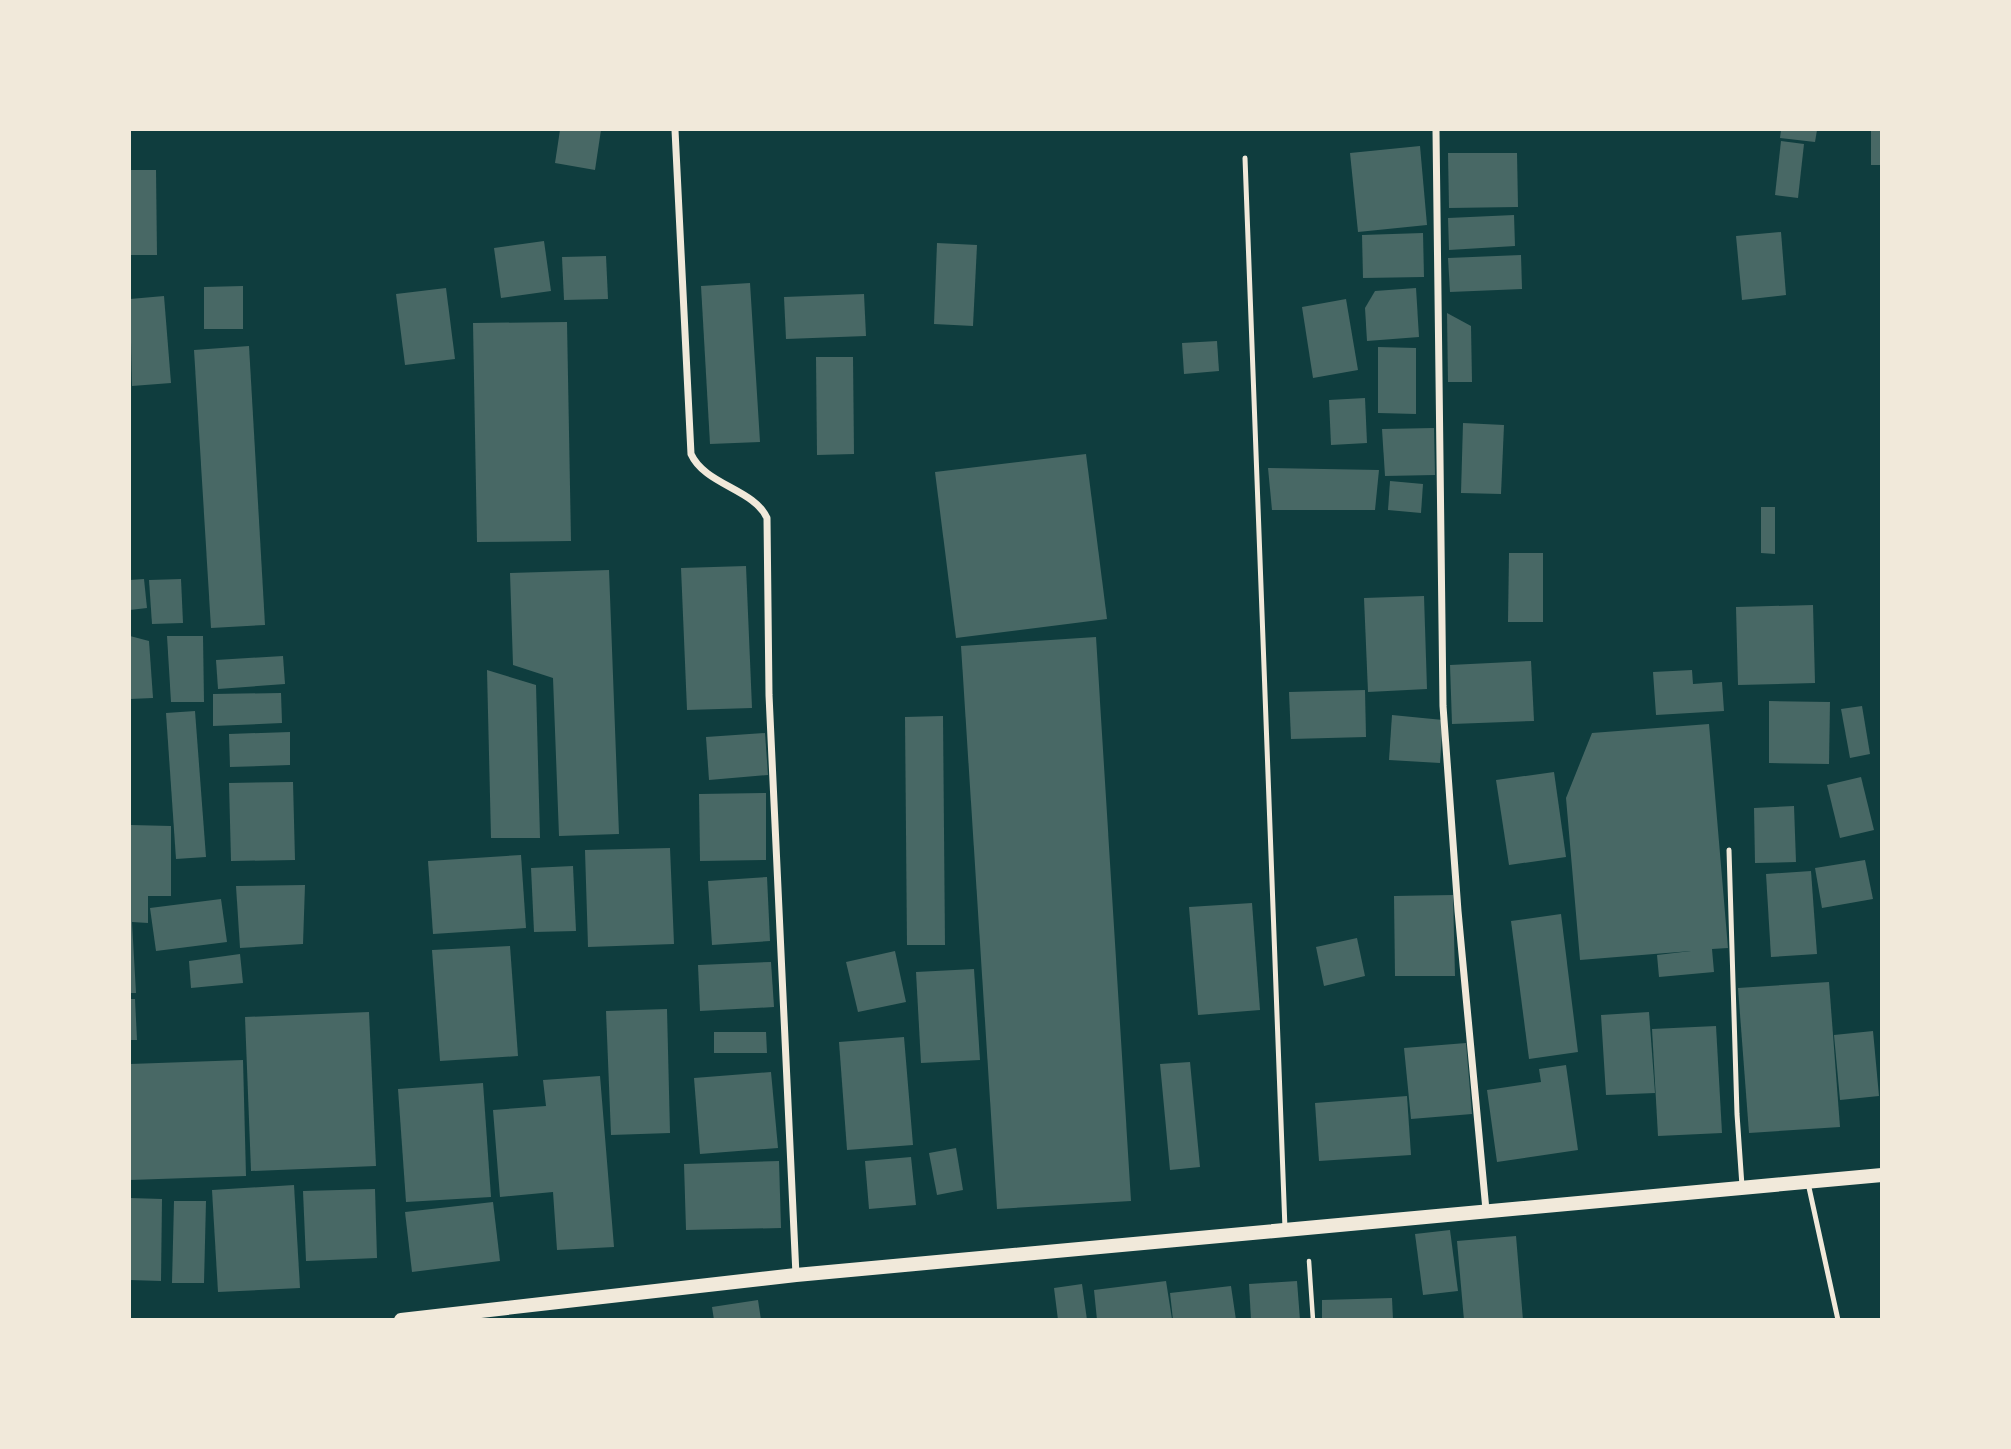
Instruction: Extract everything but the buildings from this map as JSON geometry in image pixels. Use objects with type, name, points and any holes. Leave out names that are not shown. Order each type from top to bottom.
[{"type":"main road","points":[[401,1320],[796,1275],[1881,1175]]},
{"type":"street","points":[[675,130],[691,454],[696,466],[751,501],[767,518],[769,695],[796,1275]]},
{"type":"street","points":[[1436,130],[1443,706],[1458,911],[1486,1210]]},
{"type":"lane","points":[[1245,158],[1285,1229]]},
{"type":"lane","points":[[1729,850],[1737,1114],[1742,1188]]},
{"type":"lane","points":[[1807,1182],[1838,1320]]},
{"type":"path","points":[[1306,1227],[1313,1320]]}]
